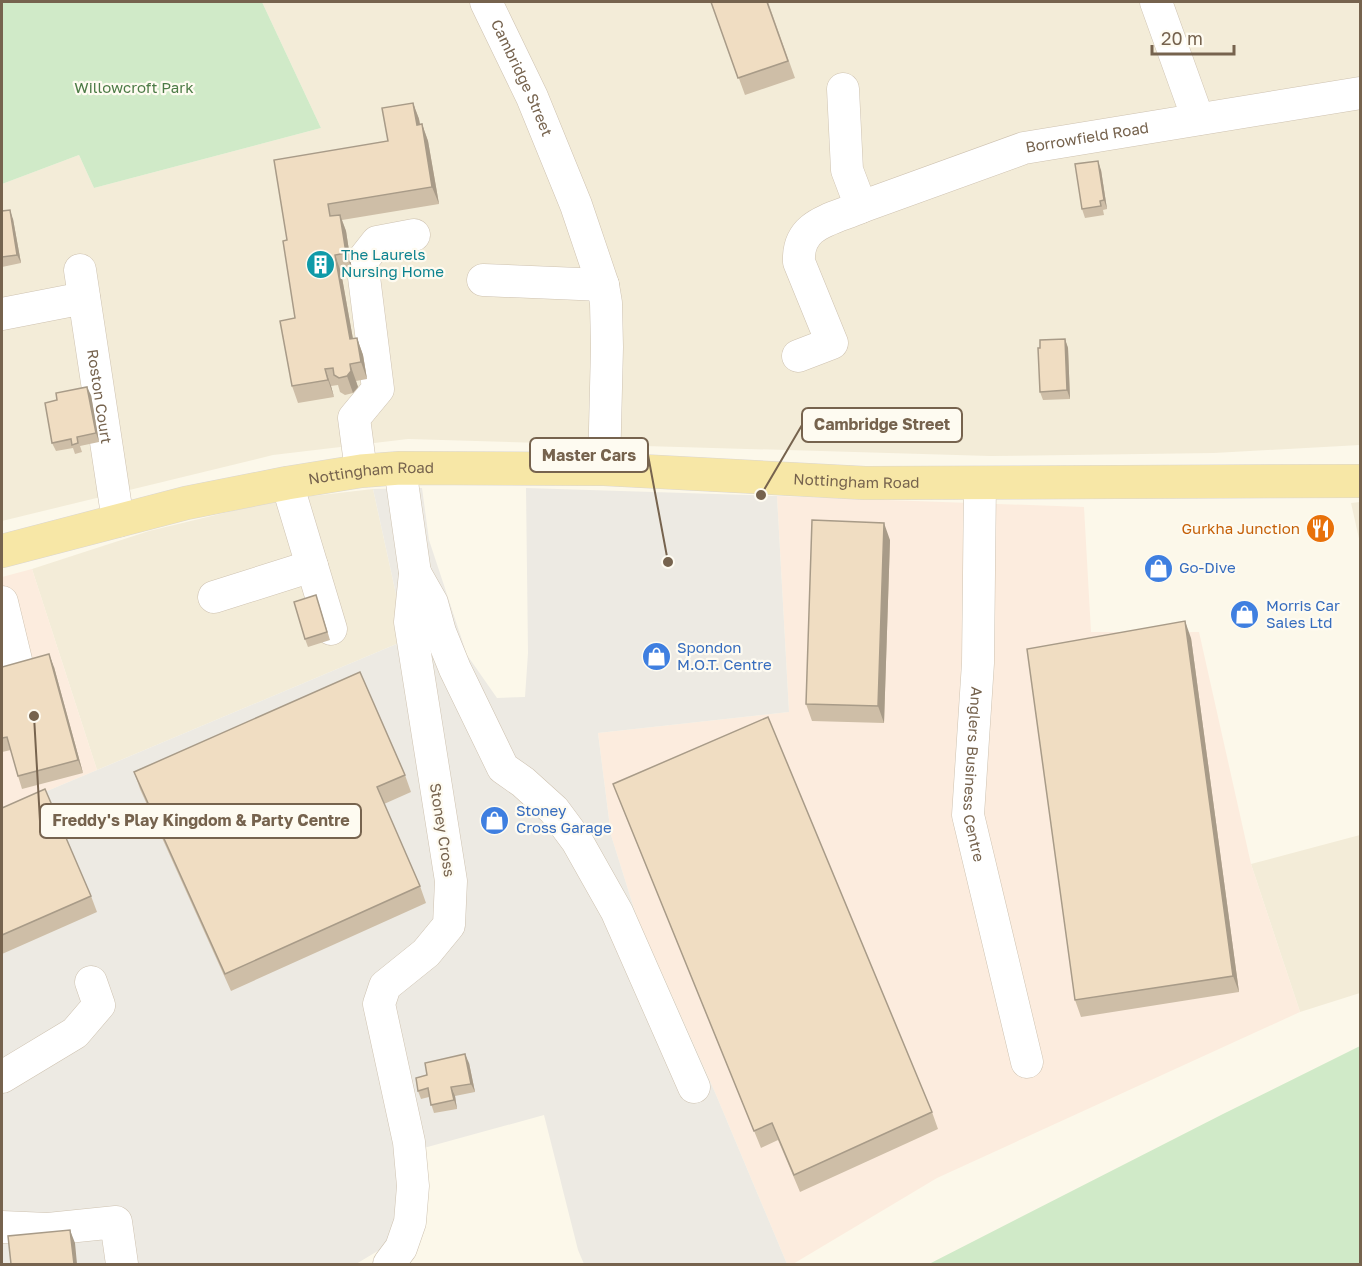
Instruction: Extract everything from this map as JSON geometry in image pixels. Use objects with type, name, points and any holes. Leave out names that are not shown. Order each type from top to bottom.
[{"type":"main road","name":"Nottingham Road","points":[[2,551],[186,503],[287,483],[361,471],[400,468],[604,469],[865,483],[1360,481]]},
{"type":"street","name":"Cambridge Street","points":[[486,2],[532,97],[576,205],[603,285],[606,303],[607,347],[604,469]]},
{"type":"street","points":[[1156,2],[1198,118]]},
{"type":"street","points":[[843,89],[848,170],[861,207]]},
{"type":"street","name":"Borrowfield Road","points":[[798,356],[832,343],[799,262],[798,251],[807,231],[861,207],[1024,148],[1360,93]]},
{"type":"street","points":[[361,471],[354,418],[378,389],[362,261],[377,242],[414,235]]},
{"type":"street","points":[[483,280],[603,285]]},
{"type":"street","name":"Roston Court","points":[[2,314],[82,284],[118,521]]},
{"type":"street","name":"Stoney Cross","points":[[389,1264],[401,1248],[410,1222],[413,1186],[410,1142],[379,1004],[385,986],[426,953],[449,925],[451,881],[410,622],[415,573],[400,468]]},
{"type":"street","points":[[287,483],[331,629]]},
{"type":"street","name":"Anglers Business Centre","points":[[980,483],[978,663],[968,815],[1027,1062]]},
{"type":"street","points":[[214,597],[312,566]]},
{"type":"street","points":[[415,573],[432,603],[440,633],[455,669],[503,768],[523,782],[554,810],[578,842],[617,912],[694,1087]]},
{"type":"street","points":[[2,602],[16,660],[2,663]]},
{"type":"street","points":[[2,1077],[75,1033],[99,1005],[91,981]]},
{"type":"street","points":[[2,1227],[48,1229],[116,1222],[122,1264]]},
{"type":"shaded area","points":[[262,2],[1360,2],[1360,445],[1214,453],[990,456],[408,439],[273,455],[2,521],[2,184],[79,155],[94,188],[321,128]]},
{"type":"shaded area","points":[[422,488],[429,540],[467,655],[497,698],[525,697],[528,653],[526,488],[777,496],[789,712],[598,733],[611,835],[636,915],[717,1097],[787,1264],[584,1264],[578,1250],[544,1115],[402,1154],[397,1212],[386,1246],[356,1264],[2,1264],[2,810],[406,640],[373,489]]},
{"type":"shaded area","points":[[373,489],[406,640],[97,770],[32,569],[149,531],[278,500]]},
{"type":"shaded area","points":[[777,496],[1084,507],[1091,632],[1199,632],[1251,864],[1300,1012],[937,1178],[793,1264],[787,1264],[717,1097],[636,915],[611,835],[598,733],[789,712]]},
{"type":"shaded area","points":[[1360,502],[1360,543],[1351,503]]},
{"type":"shaded area","points":[[32,569],[97,770],[2,810],[2,577]]},
{"type":"shaded area","points":[[1360,835],[1360,993],[1300,1012],[1251,864]]},
{"type":"green space","name":"Willowcroft Park","points":[[2,2],[262,2],[321,128],[94,188],[79,155],[2,184]]},
{"type":"green space","points":[[1360,1046],[1360,1264],[929,1264],[1223,1114]]},
{"type":"building","points":[[711,2],[767,2],[788,61],[738,78]]},
{"type":"building","name":"The Laurels Nursing Home","points":[[413,103],[417,125],[422,124],[432,187],[328,204],[330,216],[340,215],[346,253],[335,255],[350,339],[357,338],[361,362],[350,364],[351,371],[347,376],[339,378],[334,375],[333,368],[325,369],[328,380],[292,386],[280,321],[295,318],[283,241],[287,240],[274,160],[388,141],[382,108]]},
{"type":"building","points":[[1098,161],[1104,200],[1100,201],[1101,206],[1082,209],[1075,164]]},
{"type":"building","points":[[10,210],[17,255],[2,257],[2,211]]},
{"type":"building","points":[[1065,339],[1067,390],[1040,392],[1038,348],[1040,348],[1040,340]]},
{"type":"building","points":[[87,387],[96,433],[77,437],[78,443],[72,445],[71,439],[52,443],[45,403],[57,400],[56,393]]},
{"type":"building","points":[[812,520],[884,523],[878,706],[806,704]]},
{"type":"building","points":[[316,595],[327,632],[305,639],[294,602]]},
{"type":"building","points":[[1185,621],[1233,976],[1075,1000],[1027,649]]},
{"type":"building","points":[[49,654],[78,760],[18,776],[7,737],[2,738],[2,667]]},
{"type":"building","points":[[360,672],[405,775],[377,787],[420,886],[225,974],[134,772]]},
{"type":"building","points":[[768,717],[932,1112],[794,1175],[772,1123],[754,1131],[613,784]]},
{"type":"building","points":[[45,789],[91,896],[2,935],[2,808]]},
{"type":"building","points":[[465,1054],[471,1084],[451,1087],[454,1100],[431,1105],[428,1088],[418,1091],[416,1078],[427,1075],[425,1063]]},
{"type":"building","points":[[70,1230],[74,1264],[11,1264],[8,1236]]},
{"type":"place","name":"The Laurels Nursing Home","points":[[320,264]]},
{"type":"place","name":"Cambridge Street","points":[[761,495]]},
{"type":"place","name":"Gurkha Junction","points":[[1321,529]]},
{"type":"place","name":"Master Cars","points":[[668,562]]},
{"type":"place","name":"Go-Dive","points":[[1158,568]]},
{"type":"place","name":"Morris Car Sales Ltd","points":[[1245,615]]},
{"type":"place","name":"Spondon M.O.T. Centre","points":[[656,657]]},
{"type":"place","name":"Freddy's Play Kingdom & Party Centre","points":[[34,716]]},
{"type":"place","name":"Stoney Cross Garage","points":[[495,820]]}]
